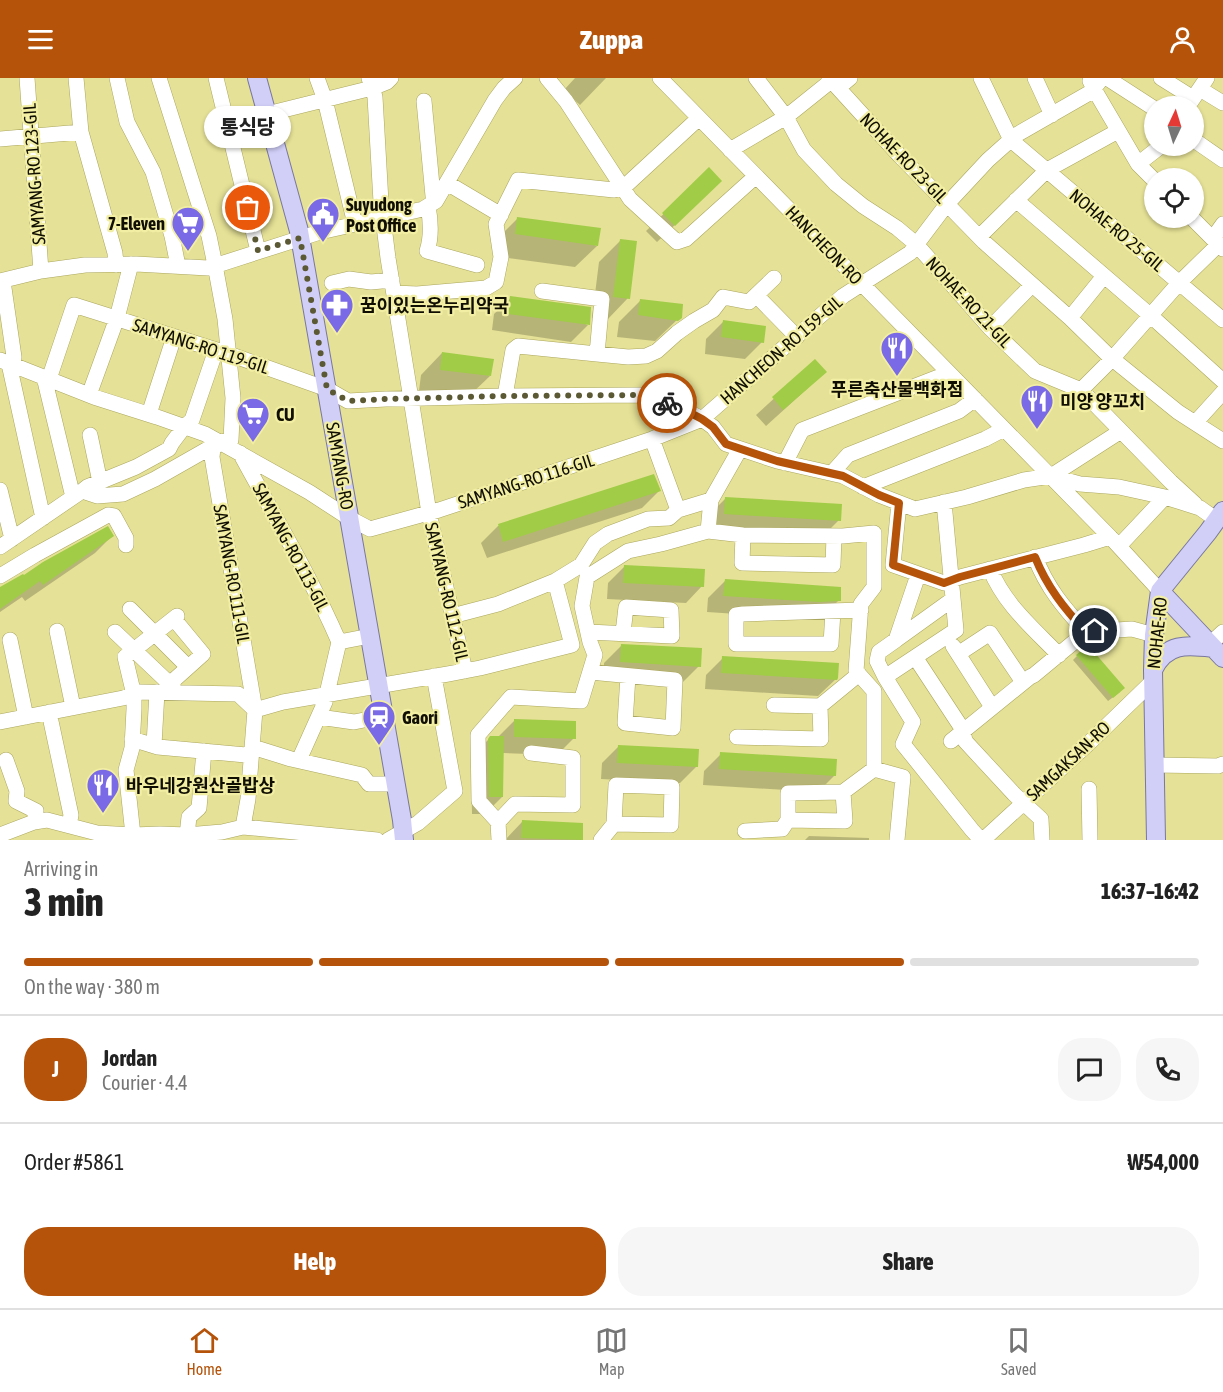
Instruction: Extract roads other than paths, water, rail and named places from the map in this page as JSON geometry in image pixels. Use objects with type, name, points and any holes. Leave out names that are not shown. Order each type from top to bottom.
[{"type":"main road","name":"SAMYANG-RO","points":[[257,78],[300,238],[396,784],[399,837]]},
{"type":"main road","name":"NOHAE-RO","points":[[1156,840],[1153,676],[1154,636],[1160,591],[1220,515]]},
{"type":"main road","name":"HANCHEON-RO","points":[[1160,591],[1217,645]]},
{"type":"main road","points":[[1153,676],[1157,660],[1167,651],[1188,645],[1217,645]]},
{"type":"street","name":"SAMYANG-RO 123-GIL","points":[[27,78],[41,270]]},
{"type":"street","points":[[76,78],[81,132],[110,233],[124,264],[117,318],[89,395]]},
{"type":"street","points":[[117,78],[126,122],[153,172],[172,236],[178,266]]},
{"type":"street","points":[[0,490],[6,543],[87,487],[136,467],[169,449],[184,427],[192,420],[222,352],[225,319],[209,236],[159,78]]},
{"type":"street","points":[[216,78],[258,251]]},
{"type":"street","points":[[317,78],[325,99],[355,224]]},
{"type":"street","points":[[267,114],[325,99],[370,83],[387,82],[391,78]]},
{"type":"street","points":[[432,204],[447,183],[495,100],[515,78]]},
{"type":"street","points":[[548,78],[566,101],[630,199],[677,242],[686,239],[756,176]]},
{"type":"street","name":"HANCHEON-RO","points":[[660,78],[1051,476],[1160,591]]},
{"type":"street","name":"NOHAE-RO 21-GIL","points":[[756,78],[786,117],[804,150],[836,183],[863,206],[897,228],[916,244],[990,328],[1035,371],[1081,390],[1171,482],[1200,508]]},
{"type":"street","points":[[730,150],[786,117],[833,82],[850,78]]},
{"type":"street","points":[[981,78],[1011,140]]},
{"type":"street","points":[[1035,78],[1052,115]]},
{"type":"street","points":[[1161,78],[1223,103]]},
{"type":"street","points":[[1098,81],[1144,104]]},
{"type":"street","points":[[1098,81],[1118,131],[1144,170]]},
{"type":"street","name":"HANCHEON-RO 159-GIL","points":[[702,419],[843,296],[910,253],[947,204],[988,160],[1016,135],[1091,92],[1098,81]]},
{"type":"street","name":"NOHAE-RO 23-GIL","points":[[833,82],[900,156],[979,237],[1070,318],[1112,359],[1178,412],[1223,441]]},
{"type":"street","name":"SAMYANG-RO 112-GIL","points":[[370,83],[375,97],[383,217],[429,513],[465,670]]},
{"type":"street","points":[[424,101],[433,196],[430,243],[427,251],[477,265]]},
{"type":"street","points":[[332,283],[349,279],[371,282],[417,294],[486,288],[496,282],[501,257],[496,224],[518,180],[614,190],[623,188],[699,118]]},
{"type":"street","points":[[979,237],[1047,170],[1118,131]]},
{"type":"street","points":[[0,139],[81,132]]},
{"type":"street","name":"NOHAE-RO 25-GIL","points":[[1011,140],[1223,320]]},
{"type":"street","points":[[1204,147],[1223,160]]},
{"type":"street","points":[[1138,164],[1148,156]]},
{"type":"street","points":[[447,183],[501,214]]},
{"type":"street","points":[[1016,200],[1223,381]]},
{"type":"street","name":"SAMYANG-RO 123-GIL","points":[[44,518],[7,363],[14,357],[4,288],[0,282],[41,270],[85,265],[124,264],[208,268],[300,238],[423,209],[432,204]]},
{"type":"street","points":[[1081,390],[1218,244],[1223,224]]},
{"type":"street","points":[[1202,228],[1218,244]]},
{"type":"street","points":[[1070,318],[1104,276]]},
{"type":"street","points":[[505,396],[513,350],[518,346],[628,357],[646,356],[657,351],[677,333],[713,310],[723,297],[749,302],[774,278]]},
{"type":"street","points":[[990,328],[1032,285]]},
{"type":"street","points":[[542,291],[602,299],[597,354]]},
{"type":"street","points":[[756,295],[797,337]]},
{"type":"street","name":"SAMYANG-RO 119-GIL","points":[[46,378],[74,305],[222,352],[327,389],[348,401],[640,395],[679,407],[702,419],[713,427],[726,444],[785,463],[843,476],[915,509],[1024,480],[1051,476]]},
{"type":"street","points":[[149,414],[174,337]]},
{"type":"street","points":[[77,494],[96,496],[123,494],[155,479],[220,442],[231,440],[233,398],[222,352]]},
{"type":"street","name":"SAMYANG-RO 116-GIL","points":[[7,363],[89,395],[205,434],[370,529],[429,513],[652,439],[702,419]]},
{"type":"street","points":[[785,463],[802,430],[949,372]]},
{"type":"street","points":[[46,378],[77,494]]},
{"type":"street","points":[[1195,423],[1223,392]]},
{"type":"street","points":[[832,473],[848,454],[959,411],[975,399]]},
{"type":"street","points":[[864,487],[985,439],[1004,429]]},
{"type":"street","points":[[1051,476],[1121,431]]},
{"type":"street","points":[[90,435],[100,482]]},
{"type":"street","points":[[652,439],[678,510]]},
{"type":"street","name":"SAMYANG-RO 111-GIL","points":[[220,442],[213,448],[212,457],[255,710],[248,798],[243,826]]},
{"type":"street","points":[[708,531],[711,500],[740,449]]},
{"type":"street","name":"SAMYANG-RO 113-GIL","points":[[240,453],[306,573],[339,642]]},
{"type":"street","name":"NOHAE-RO","points":[[1051,476],[1080,484],[1119,487],[1165,497],[1220,515]]},
{"type":"street","points":[[899,503],[893,565],[944,583],[1035,557],[1115,542],[1165,497]]},
{"type":"street","points":[[452,616],[498,604],[555,581],[581,565],[595,543],[608,534],[648,519],[669,518],[678,510],[711,500]]},
{"type":"street","points":[[885,677],[956,630],[944,502]]},
{"type":"street","points":[[0,576],[108,515],[114,516],[126,538],[126,545]]},
{"type":"street","points":[[499,840],[498,822],[479,801],[478,735],[511,697],[581,701],[595,655],[582,606],[587,577],[628,550],[708,531],[743,535],[834,536],[874,533],[874,587],[861,604],[856,671],[874,692],[874,769]]},
{"type":"street","points":[[743,535],[742,563],[833,565],[834,536]]},
{"type":"street","points":[[1035,557],[1043,577],[1067,611],[1086,632]]},
{"type":"street","points":[[990,569],[1010,605],[1059,655]]},
{"type":"street","points":[[896,640],[918,575]]},
{"type":"street","name":"SAMYANG-RO 112-GIL","points":[[379,685],[465,670],[572,645],[555,581]]},
{"type":"street","points":[[954,599],[879,652],[877,661],[913,722],[903,744],[982,840]]},
{"type":"street","points":[[130,609],[188,667]]},
{"type":"street","points":[[833,611],[831,644],[736,644],[736,615],[833,611],[861,610]]},
{"type":"street","points":[[134,835],[126,770],[135,710],[134,695],[124,657],[175,618],[203,654],[174,680],[167,690],[154,746]]},
{"type":"street","points":[[951,741],[1086,632],[1132,629],[1154,636]]},
{"type":"street","points":[[57,631],[73,707]]},
{"type":"street","points":[[115,632],[134,649],[167,690]]},
{"type":"street","points":[[588,632],[623,633]]},
{"type":"street","points":[[958,654],[990,633],[1023,682]]},
{"type":"street","points":[[299,760],[325,702],[339,642],[370,636]]},
{"type":"street","points":[[947,636],[992,707]]},
{"type":"street","points":[[10,640],[26,717]]},
{"type":"street","points":[[915,657],[963,730],[965,741],[1014,794],[1041,819],[1042,840]]},
{"type":"street","points":[[590,672],[675,680],[673,728],[625,723],[628,676]]},
{"type":"street","points":[[774,705],[820,706],[859,674]]},
{"type":"street","name":"SAMYANG-RO","points":[[399,837],[455,791],[434,676]]},
{"type":"street","name":"SAMGAKSAN-RO","points":[[982,840],[1024,803],[1153,676]]},
{"type":"street","points":[[0,722],[123,698],[140,692],[167,690],[238,694],[255,710],[283,702],[379,685]]},
{"type":"street","points":[[737,737],[821,739],[820,706]]},
{"type":"street","points":[[49,712],[72,815],[69,825]]},
{"type":"street","points":[[319,717],[354,723],[384,716]]},
{"type":"street","points":[[132,739],[154,746],[246,755],[259,750],[362,775],[369,784],[396,784]]},
{"type":"street","points":[[187,835],[189,817],[199,808],[204,751]]},
{"type":"street","points":[[498,822],[515,804],[573,805],[573,758],[531,753]]},
{"type":"street","points":[[6,760],[17,790],[16,801],[36,811],[34,822]]},
{"type":"street","points":[[1155,765],[1223,765]]},
{"type":"street","points":[[790,840],[788,793],[843,792],[874,769]]},
{"type":"street","points":[[874,769],[903,777],[897,840]]},
{"type":"street","points":[[601,840],[614,824],[616,785],[672,787],[671,825],[614,824]]},
{"type":"street","points":[[1089,789],[1090,840]]},
{"type":"street","points":[[788,820],[845,821],[843,792]]},
{"type":"street","points":[[0,835],[34,822],[47,820],[69,825],[97,836],[160,837],[222,832],[243,826],[377,840]]},
{"type":"street","points":[[744,831],[782,829],[788,820]]},
{"type":"place","name":"통식당","points":[[248,208]]},
{"type":"place","name":"Suyudong Post Office","points":[[323,243]]},
{"type":"place","name":"7-Eleven","points":[[188,252]]},
{"type":"place","name":"꿈이있는온누리약국","points":[[337,334]]},
{"type":"place","name":"푸른축산물백화점","points":[[897,377]]},
{"type":"place","name":"미양 양꼬치","points":[[1037,430]]},
{"type":"place","name":"CU","points":[[253,443]]},
{"type":"place","name":"Gaori","points":[[379,746]]},
{"type":"place","name":"바우네강원산골밥상","points":[[103,814]]}]
